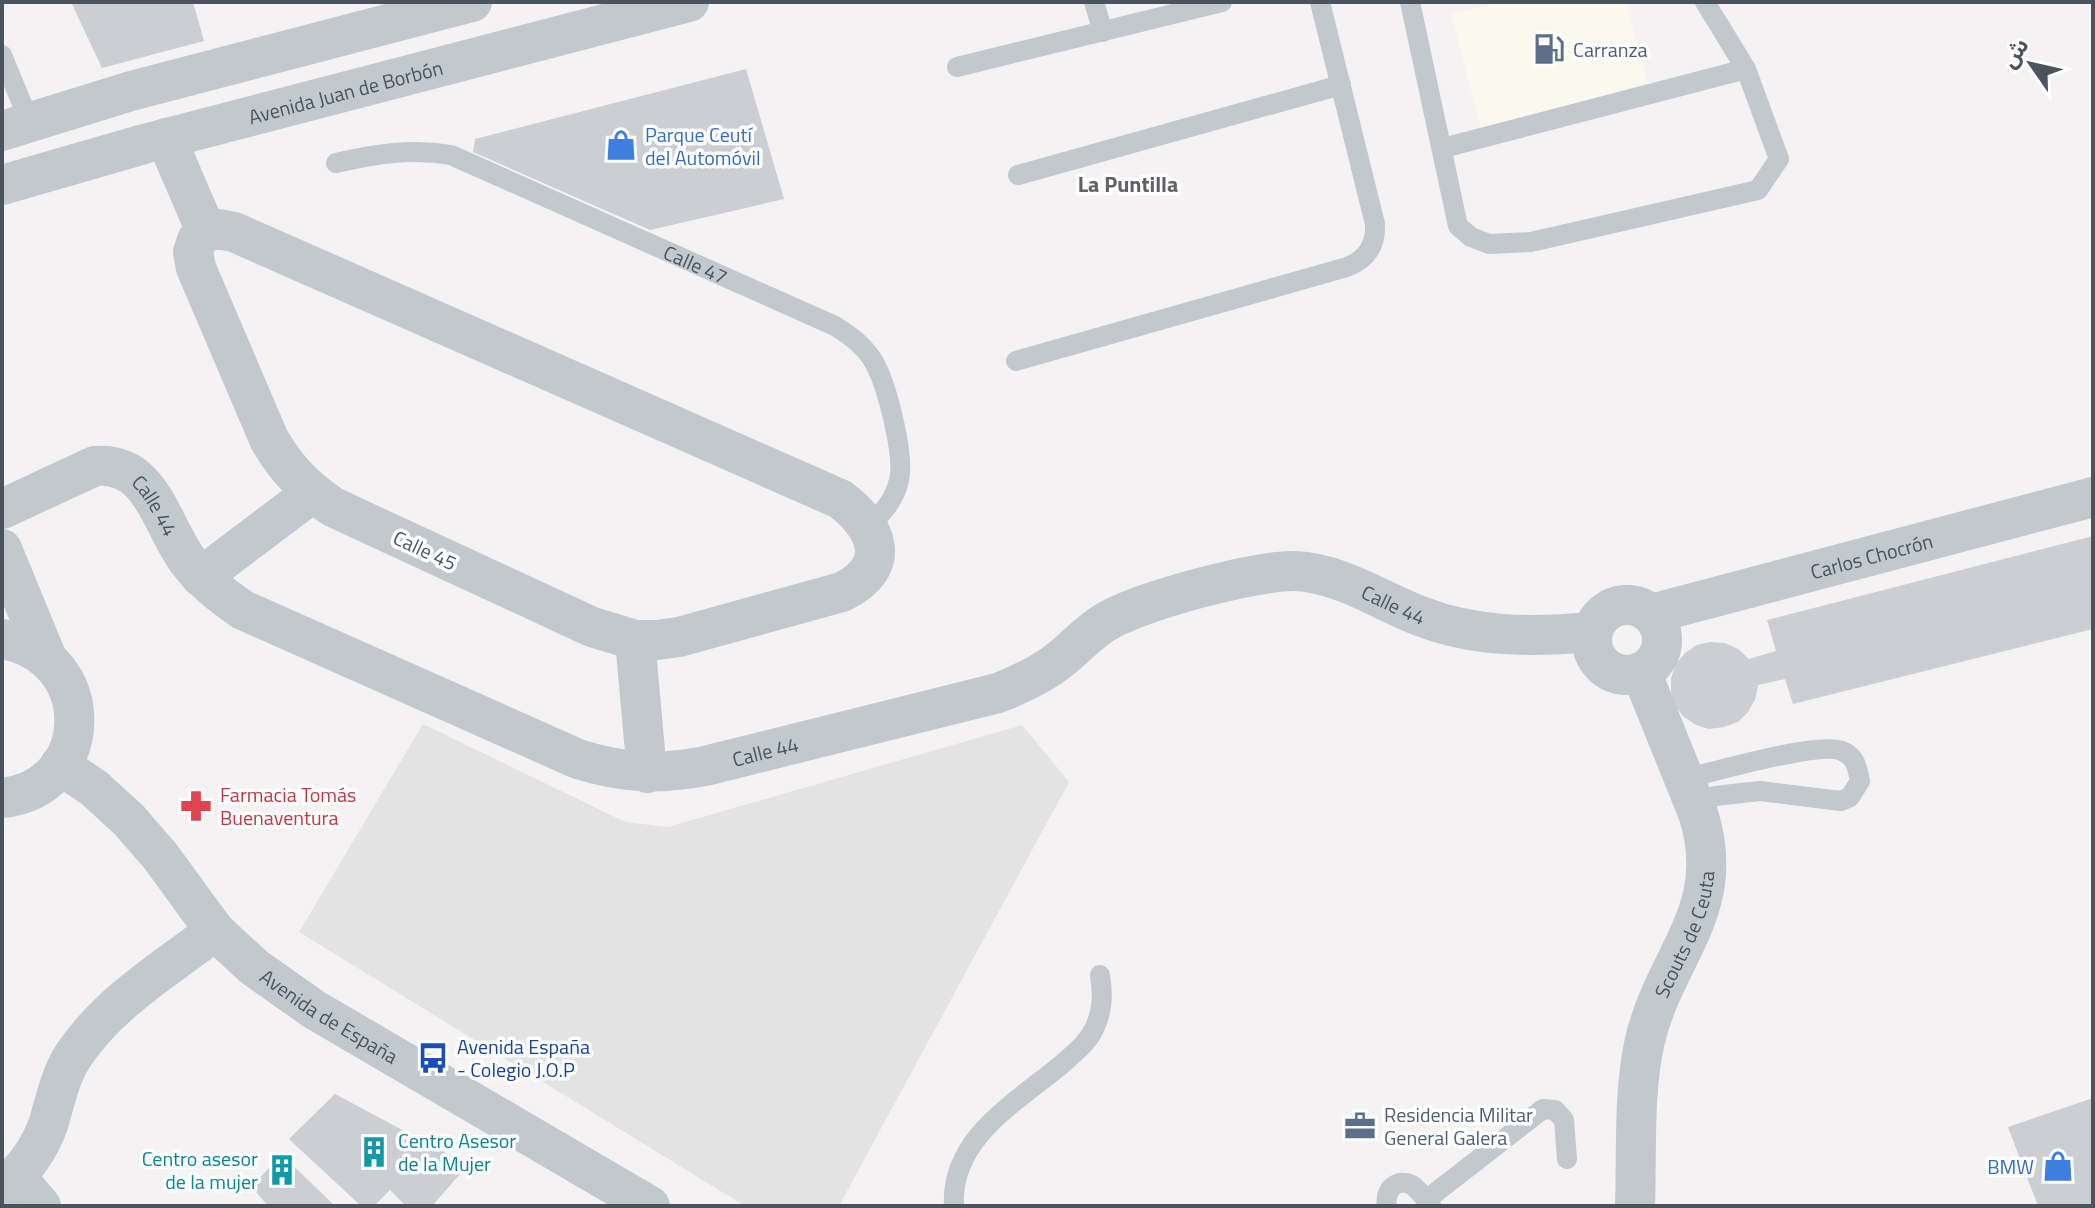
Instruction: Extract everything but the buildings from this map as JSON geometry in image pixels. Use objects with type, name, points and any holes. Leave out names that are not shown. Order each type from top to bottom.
[{"type":"street","points":[[16,127],[131,91],[472,2]]},
{"type":"street","name":"Avenida Juan de Borbón","points":[[2,185],[166,138],[689,2]]},
{"type":"street","points":[[166,138],[206,231],[218,229],[234,232],[840,499],[856,511],[869,527]]},
{"type":"street","name":"Calle 45","points":[[206,231],[197,240],[193,252],[205,292],[269,439],[280,459],[312,493],[333,507],[592,627],[635,640],[679,637],[842,592],[859,583],[872,567],[875,546],[869,527]]},
{"type":"street","name":"Calle 44","points":[[2,509],[95,466],[111,465],[126,469],[148,490],[174,540],[201,577],[221,595],[266,623],[578,759],[602,767],[647,773],[676,772],[705,766],[998,693],[1042,673],[1092,631],[1123,612],[1272,572],[1296,571],[1321,575],[1420,616],[1476,631],[1521,636],[1593,632]]},
{"type":"street","points":[[201,577],[312,493]]},
{"type":"street","name":"Carlos Chocrón","points":[[1651,614],[2093,497]]},
{"type":"street","points":[[2,549],[46,656],[62,674],[72,696],[75,720],[71,744],[60,765],[41,785],[17,796],[2,798]]},
{"type":"street","points":[[1633,605],[1651,614],[1662,634],[1662,646],[1651,666],[1631,675],[1609,670],[1595,654],[1593,632],[1604,614],[1612,608],[1633,605]]},
{"type":"street","points":[[2,639],[26,645],[46,656]]},
{"type":"street","points":[[635,640],[647,773]]},
{"type":"street","name":"Scouts de Ceuta","points":[[1635,1206],[1639,1079],[1645,1042],[1655,1004],[1699,910],[1708,873],[1704,833],[1641,672]]},
{"type":"street","name":"Avenida de España","points":[[60,765],[94,788],[129,820],[161,857],[215,931],[254,967],[315,1010],[650,1206]]},
{"type":"street","points":[[20,1191],[47,1128],[71,1059],[96,1024],[215,931]]},
{"type":"lane","points":[[1094,2],[1103,32]]},
{"type":"lane","points":[[957,67],[1222,2]]},
{"type":"lane","points":[[1016,361],[1357,263],[1372,246],[1375,224],[1320,2]]},
{"type":"lane","points":[[1410,2],[1458,226],[1471,237],[1489,244],[1531,242],[1758,190],[1779,159],[1746,69],[1705,2]]},
{"type":"lane","points":[[2,55],[16,127]]},
{"type":"lane","points":[[1443,148],[1746,69]]},
{"type":"lane","points":[[1018,175],[1341,85]]},
{"type":"lane","name":"Calle 47","points":[[336,163],[400,151],[431,151],[451,155],[850,335],[863,348],[879,374],[901,461],[893,499],[869,527]]},
{"type":"lane","points":[[1827,748],[1844,752],[1857,763],[1860,781],[1850,797],[1841,801],[1760,791],[1715,796],[1689,791],[1770,758],[1827,748]]},
{"type":"lane","points":[[954,1206],[956,1175],[961,1160],[979,1134],[1075,1052],[1094,1030],[1102,1003],[1100,975]]},
{"type":"lane","points":[[1387,1206],[1388,1192],[1401,1183],[1410,1184],[1428,1203],[1543,1109],[1555,1110],[1564,1120],[1567,1159]]},
{"type":"shaded area","name":"Carranza","points":[[1497,2],[1626,2],[1648,83],[1481,129],[1451,15]]},
{"type":"shaded area","points":[[423,724],[625,822],[668,827],[1022,725],[1069,782],[839,1206],[745,1206],[299,932]]},
{"type":"place","name":"Carranza","points":[[1549,49]]},
{"type":"place","name":"Parque Ceutí del Automóvil","points":[[621,145]]},
{"type":"place","name":"Farmacia Tomás Buenaventura","points":[[196,806]]},
{"type":"place","name":"Avenida España - Colegio J.O.P","points":[[433,1058]]},
{"type":"place","name":"Residencia Militar General Galera","points":[[1360,1126]]},
{"type":"place","name":"Centro Asesor de la Mujer","points":[[374,1152]]},
{"type":"place","name":"BMW","points":[[2058,1166]]},
{"type":"place","name":"Centro asesor de la mujer","points":[[282,1170]]},
{"type":"district","name":"La Puntilla","points":[[1128,184]]}]
